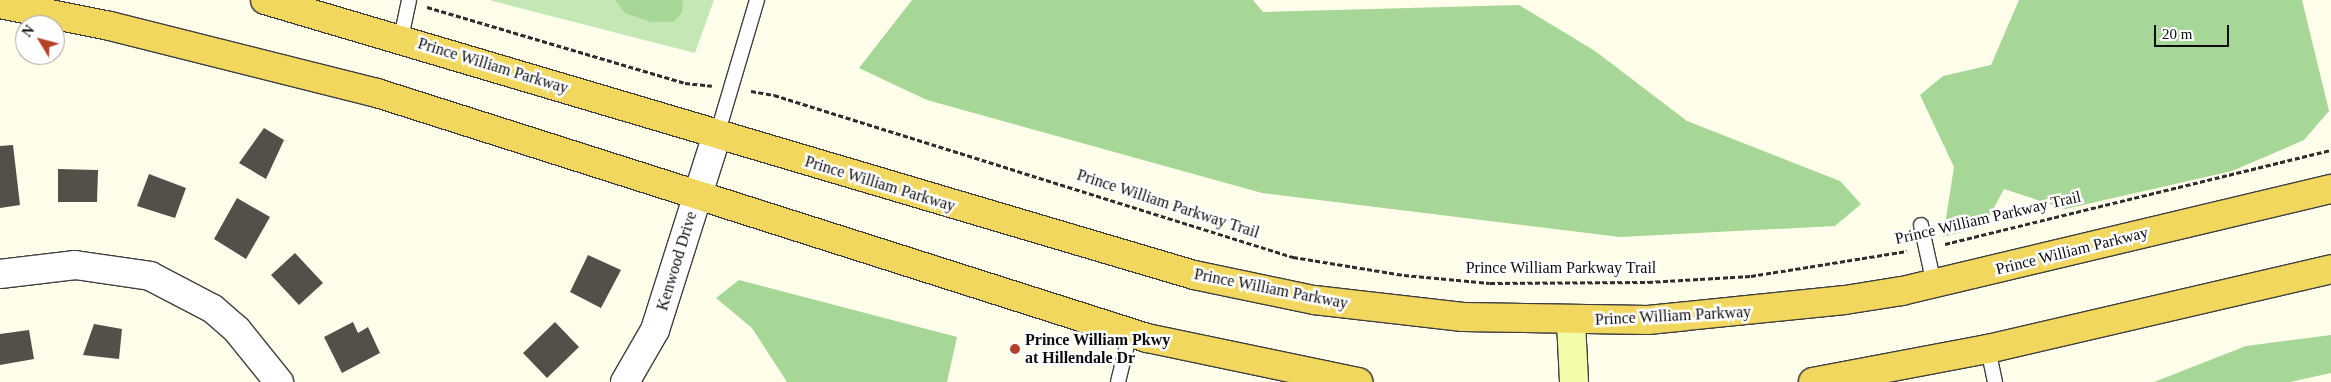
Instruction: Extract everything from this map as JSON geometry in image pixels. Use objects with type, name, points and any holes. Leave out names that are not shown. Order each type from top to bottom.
[{"type":"highway","name":"Prince William Parkway","points":[[266,0],[401,38],[1072,242],[1253,288],[1314,300],[1463,317],[1571,322],[1738,314],[1934,284],[2331,189]]},
{"type":"highway","points":[[0,4],[110,26],[377,93],[698,192],[1130,333],[1358,382]]},
{"type":"highway","points":[[1813,382],[1988,349],[2331,269]]},
{"type":"main road","points":[[1571,322],[1574,382]]},
{"type":"street","name":"Kenwood Drive","points":[[625,382],[655,330],[717,135]]},
{"type":"street","points":[[0,274],[75,265],[150,276],[213,309],[237,330],[279,382]]},
{"type":"lane","points":[[717,135],[757,0]]},
{"type":"lane","points":[[401,38],[409,1]]},
{"type":"lane","points":[[1921,225],[1934,284]]},
{"type":"lane","points":[[1118,382],[1130,333]]},
{"type":"lane","points":[[1988,349],[1995,382]]},
{"type":"path","points":[[409,1],[694,83]]},
{"type":"path","name":"Prince William Parkway Trail","points":[[774,95],[1292,257],[1404,276],[1490,283],[1648,282],[1751,276],[1926,248],[2331,150]]},
{"type":"green space","points":[[489,0],[714,0],[695,53]]},
{"type":"green space","points":[[615,0],[683,0],[682,12],[674,22],[651,22],[625,13]]},
{"type":"green space","points":[[912,0],[1253,0],[1263,12],[1519,5],[1595,51],[1687,121],[1840,181],[1861,204],[1835,226],[1620,237],[1262,193],[927,100],[859,68]]},
{"type":"green space","points":[[2019,0],[2302,0],[2329,111],[2304,140],[2232,171],[2065,209],[2004,189],[1984,226],[1943,237],[1954,167],[1920,95],[1943,76],[1991,65]]},
{"type":"green space","points":[[739,280],[957,337],[947,382],[787,382],[752,328],[716,298]]},
{"type":"green space","points":[[2331,335],[2331,373],[2290,382],[2154,382],[2246,346]]},
{"type":"building","points":[[264,128],[284,140],[266,179],[239,163]]},
{"type":"building","points":[[13,145],[20,205],[0,208],[0,146]]},
{"type":"building","points":[[58,169],[98,170],[97,202],[58,202]]},
{"type":"building","points":[[149,174],[186,188],[175,218],[137,206]]},
{"type":"building","points":[[237,198],[270,217],[246,259],[214,239]]},
{"type":"building","points":[[295,253],[323,283],[299,305],[271,275]]},
{"type":"building","points":[[588,255],[621,270],[601,308],[570,292]]},
{"type":"building","points":[[353,322],[358,333],[368,327],[380,353],[342,373],[324,337]]},
{"type":"building","points":[[555,322],[579,347],[547,378],[523,353]]},
{"type":"building","points":[[94,324],[122,329],[119,359],[83,355]]},
{"type":"building","points":[[29,330],[34,359],[0,365],[0,334]]},
{"type":"place","name":"Prince William Pkwy at Hillendale Dr","points":[[1015,349]]}]
